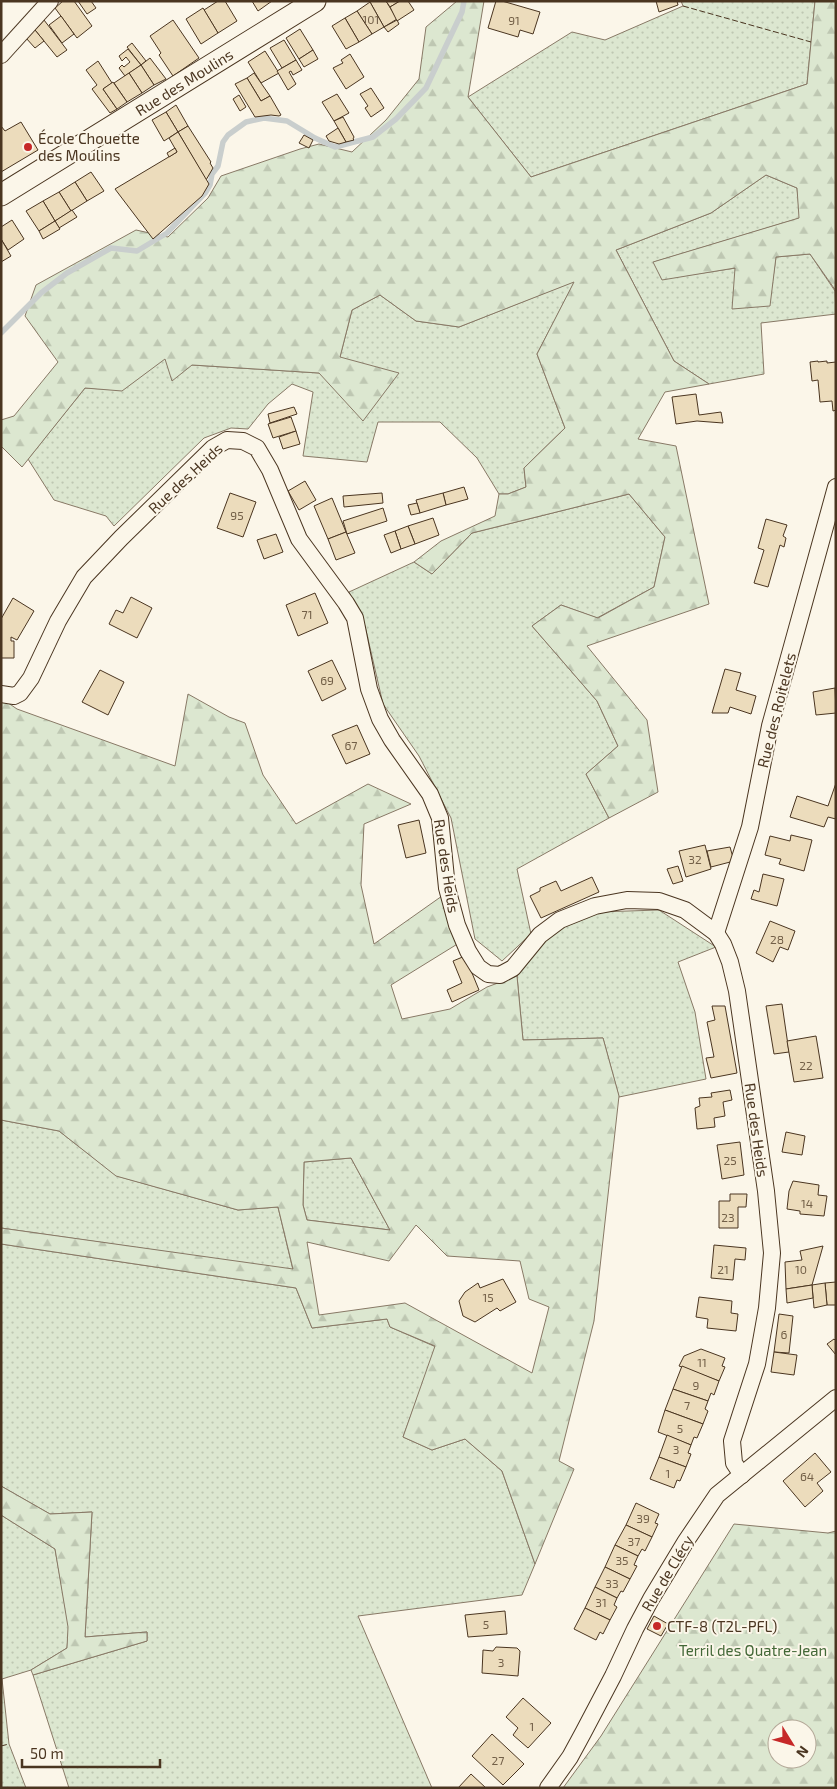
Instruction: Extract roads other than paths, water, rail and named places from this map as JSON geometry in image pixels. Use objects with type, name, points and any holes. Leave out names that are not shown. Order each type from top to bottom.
[{"type":"street","points":[[1,55],[50,1]]},
{"type":"street","name":"Rue des Moulins","points":[[1,195],[315,1]]},
{"type":"street","name":"Rue des Heids","points":[[1,694],[14,696],[20,693],[31,678],[58,621],[84,577],[213,448],[227,440],[243,441],[257,448],[270,470],[299,539],[346,603],[354,618],[369,689],[380,719],[392,740],[430,794],[440,818],[447,888],[457,925],[468,951],[478,967],[488,974],[500,975],[514,968],[540,935],[560,920],[595,906],[627,900],[659,901],[685,910],[716,933],[730,962],[737,991],[766,1191],[772,1253],[768,1308],[757,1364],[732,1441],[734,1463],[742,1475]]},
{"type":"street","name":"Rue des Roitelets","points":[[716,933],[750,827],[770,726],[836,487]]},
{"type":"street","name":"Rue de Clécy","points":[[548,1788],[570,1757],[614,1676],[634,1628],[686,1541],[717,1495],[836,1398]]},
{"type":"waterway","points":[[1,333],[41,293],[67,273],[111,248],[137,251],[167,233],[206,192],[210,185],[212,174],[218,166],[223,142],[228,135],[246,122],[264,118],[287,121],[315,138],[335,147],[373,137],[396,119],[426,88],[462,12],[464,1]]},
{"type":"place","name":"École Chouette des Moulins","points":[[28,147]]},
{"type":"place","name":"CTF-8 (T2L-PFL)","points":[[657,1626]]},
{"type":"park label","name":"Terril des Quatre-Jean","points":[[753,1650]]}]
